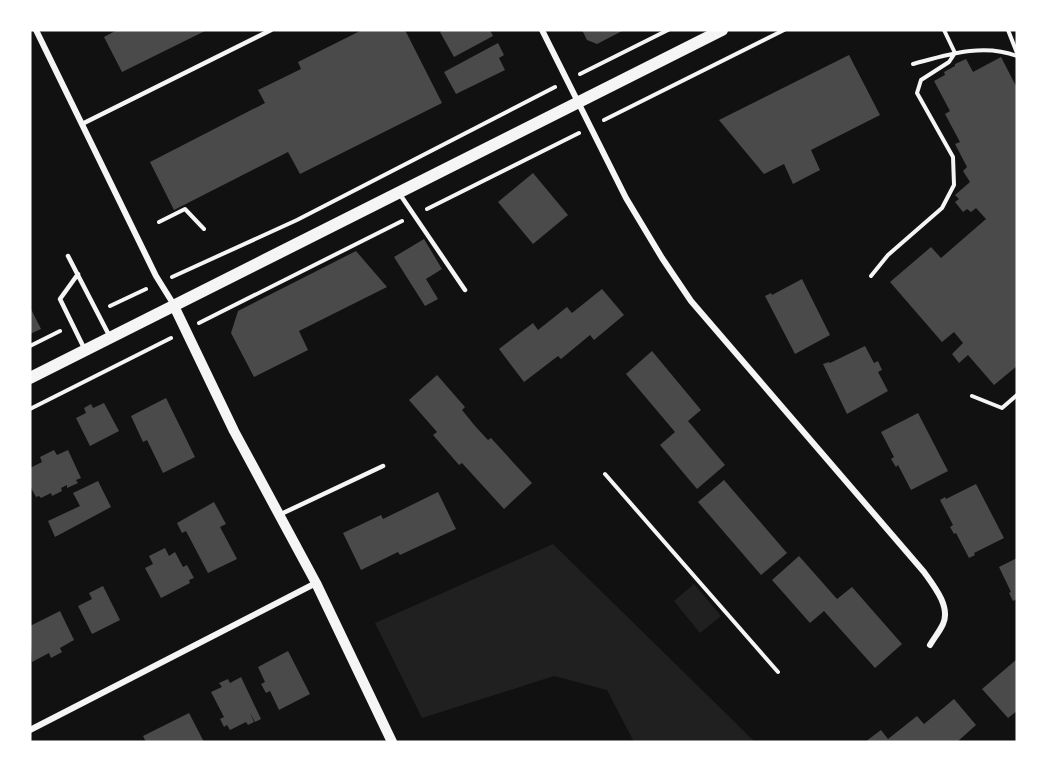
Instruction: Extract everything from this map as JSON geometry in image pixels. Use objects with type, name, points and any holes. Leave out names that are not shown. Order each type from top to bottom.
[{"type":"main road","points":[[30,378],[723,30]]},
{"type":"street","points":[[36,30],[161,282],[187,329],[234,430],[316,583],[392,742]]},
{"type":"street","points":[[542,30],[626,198],[691,302],[924,572],[936,589],[946,612],[944,623],[930,645]]},
{"type":"street","points":[[30,730],[316,583]]},
{"type":"lane","points":[[82,124],[271,30]]},
{"type":"lane","points":[[399,193],[465,290]]},
{"type":"lane","points":[[68,256],[110,337]]},
{"type":"lane","points":[[78,274],[60,299],[85,350]]},
{"type":"lane","points":[[279,515],[383,466]]},
{"type":"path","points":[[97,312],[297,220],[668,30]]},
{"type":"path","points":[[944,30],[956,53]]},
{"type":"path","points":[[1008,30],[1017,54]]},
{"type":"path","points":[[913,64],[965,51],[1001,50],[1017,54]]},
{"type":"path","points":[[871,276],[888,255],[942,208],[954,185],[952,157],[917,93],[921,80],[949,62],[956,53]]},
{"type":"path","points":[[159,222],[185,209],[204,229]]},
{"type":"path","points":[[30,346],[72,325]]},
{"type":"path","points":[[972,396],[1002,408],[1017,395]]},
{"type":"path","points":[[605,474],[778,672]]},
{"type":"shaded area","points":[[553,544],[755,742],[634,742],[607,690],[554,676],[422,718],[375,623]]},
{"type":"shaded area","points":[[694,584],[721,616],[700,633],[674,601]]},
{"type":"building","points":[[117,30],[207,30],[122,72],[104,37]]},
{"type":"building","points":[[362,30],[405,30],[442,103],[300,174],[288,152],[174,210],[150,162],[265,103],[258,90],[301,69],[298,62]]},
{"type":"building","points":[[444,30],[490,30],[493,36],[454,57],[440,32]]},
{"type":"building","points":[[582,30],[624,30],[597,44],[587,40]]},
{"type":"building","points":[[498,43],[504,55],[499,58],[505,70],[456,94],[444,72]]},
{"type":"building","points":[[849,55],[880,115],[811,150],[820,170],[793,184],[784,164],[764,174],[719,120]]},
{"type":"building","points":[[1001,57],[1017,88],[1017,366],[994,385],[968,355],[959,363],[952,354],[963,343],[954,332],[942,342],[890,282],[931,247],[941,258],[986,219],[976,208],[971,212],[967,209],[963,212],[955,202],[959,199],[955,195],[970,182],[963,171],[967,167],[955,144],[960,142],[945,114],[950,111],[934,81],[945,75],[944,72],[955,64],[966,59],[973,72]]},
{"type":"building","points":[[533,173],[568,215],[533,244],[498,202]]},
{"type":"building","points":[[424,239],[442,269],[426,279],[438,299],[425,306],[394,257]]},
{"type":"building","points":[[356,251],[387,287],[299,331],[308,350],[254,377],[231,333],[238,311]]},
{"type":"building","points":[[802,279],[830,335],[795,354],[765,296],[771,293],[772,295]]},
{"type":"building","points":[[602,289],[624,315],[594,340],[590,335],[561,359],[558,356],[524,382],[499,349],[533,323],[538,330],[567,307],[572,313]]},
{"type":"building","points":[[30,307],[41,329],[30,334]]},
{"type":"building","points":[[865,346],[874,363],[878,361],[882,370],[878,372],[888,391],[847,414],[823,364],[830,363]]},
{"type":"building","points":[[652,351],[701,410],[688,421],[725,465],[697,489],[660,445],[675,432],[626,374]]},
{"type":"building","points":[[437,375],[465,407],[462,410],[475,426],[488,440],[491,438],[532,483],[504,509],[462,463],[459,465],[433,435],[437,432],[409,400]]},
{"type":"building","points":[[166,398],[195,457],[163,473],[147,440],[143,442],[131,416]]},
{"type":"building","points":[[104,403],[119,431],[90,446],[76,418],[86,413],[84,408],[91,404],[93,408]]},
{"type":"building","points":[[918,413],[948,471],[911,490],[898,465],[896,467],[891,459],[894,457],[881,432]]},
{"type":"building","points":[[54,450],[57,455],[68,450],[81,478],[76,480],[78,483],[61,488],[62,491],[52,496],[51,493],[41,498],[36,497],[30,486],[30,468],[42,462],[40,457]]},
{"type":"building","points":[[724,480],[787,553],[761,575],[698,502]]},
{"type":"building","points":[[98,481],[111,507],[55,537],[48,521],[80,506],[73,493]]},
{"type":"building","points":[[976,484],[1004,538],[974,553],[975,555],[969,558],[956,533],[954,534],[950,527],[953,525],[940,500]]},
{"type":"building","points":[[438,492],[456,529],[400,555],[398,552],[361,570],[343,533],[381,515],[383,519]]},
{"type":"building","points":[[214,502],[226,524],[220,527],[237,559],[208,573],[186,531],[182,533],[177,523]]},
{"type":"building","points":[[165,548],[169,556],[175,552],[183,567],[187,565],[194,578],[189,580],[190,583],[161,598],[145,568],[153,564],[149,556]]},
{"type":"building","points":[[799,556],[837,599],[852,587],[902,644],[875,668],[824,611],[810,623],[772,580]]},
{"type":"building","points":[[1017,558],[1017,599],[1013,601],[999,567]]},
{"type":"building","points":[[103,586],[120,620],[92,634],[78,606],[92,599],[89,593]]},
{"type":"building","points":[[60,611],[74,640],[60,648],[62,652],[51,658],[49,653],[32,662],[30,626]]},
{"type":"building","points":[[288,651],[310,694],[279,710],[270,691],[266,693],[261,684],[265,682],[258,667]]},
{"type":"building","points":[[1017,659],[1017,711],[1008,718],[982,689]]},
{"type":"building","points":[[241,677],[261,719],[255,722],[250,713],[254,722],[248,725],[246,722],[230,730],[227,725],[224,727],[220,719],[224,717],[211,692],[222,687],[219,683],[228,679],[230,683]]},
{"type":"building","points":[[954,699],[976,725],[957,742],[865,742],[881,730],[888,739],[917,716],[924,724]]},
{"type":"building","points":[[189,713],[204,742],[146,742],[143,736]]}]
